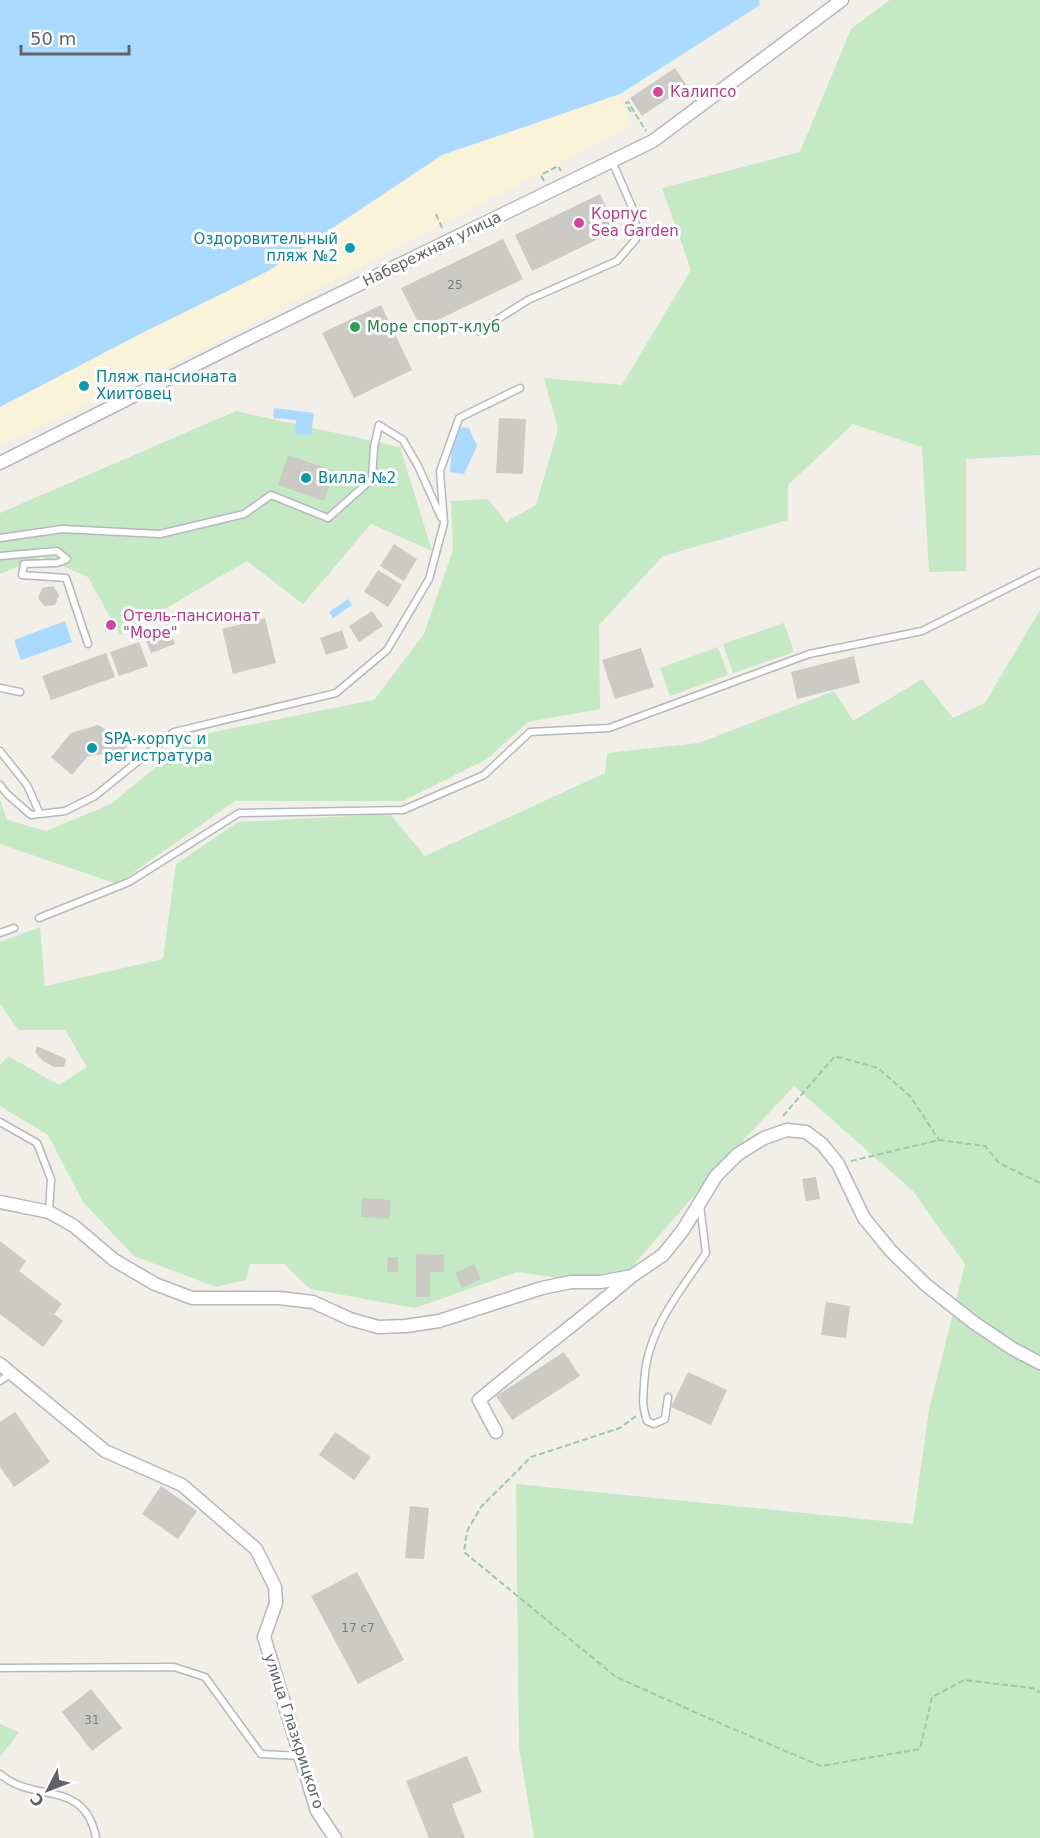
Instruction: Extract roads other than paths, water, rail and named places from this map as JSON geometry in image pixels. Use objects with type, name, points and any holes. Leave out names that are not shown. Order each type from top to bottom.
[{"type":"street","name":"Набережная улица","points":[[0,463],[652,141],[842,0]]},
{"type":"street","points":[[496,1432],[479,1400],[541,1348],[589,1314],[632,1276],[663,1255],[683,1230],[716,1176],[738,1154],[764,1138],[787,1130],[806,1132],[822,1144],[838,1164],[864,1218],[891,1251],[926,1285],[973,1322],[1013,1349],[1040,1363]]},
{"type":"street","points":[[0,1202],[49,1212],[74,1226],[114,1260],[155,1284],[192,1298],[279,1299],[313,1302],[350,1319],[378,1326],[406,1326],[439,1322],[542,1288],[571,1282],[601,1282],[632,1276]]},
{"type":"street","name":"улица Глазкрицкого","points":[[0,1364],[105,1451],[182,1485],[256,1550],[275,1587],[276,1603],[264,1637],[318,1811],[335,1838]]},
{"type":"lane","points":[[479,331],[528,300],[617,261],[636,239],[635,214],[612,161]]},
{"type":"lane","points":[[0,785],[31,815],[65,811],[95,796],[174,732],[336,693],[387,650],[429,579],[444,523],[440,471],[459,418],[520,388]]},
{"type":"lane","points":[[0,538],[62,529],[160,534],[244,514],[271,495],[328,518],[372,478],[374,447],[379,425],[403,440],[418,466],[444,523]]},
{"type":"lane","points":[[0,555],[57,551],[68,559],[57,563],[24,564],[22,575],[66,578],[88,644]]},
{"type":"lane","points":[[39,918],[129,882],[239,813],[403,810],[484,775],[530,732],[609,728],[809,654],[922,631],[1040,572]]},
{"type":"lane","points":[[0,688],[20,692]]},
{"type":"lane","points":[[0,751],[27,785],[40,814]]},
{"type":"lane","points":[[0,933],[14,928]]},
{"type":"lane","points":[[0,1122],[37,1143],[51,1179],[49,1212]]},
{"type":"lane","points":[[668,1397],[665,1419],[654,1424],[646,1421],[642,1404],[644,1365],[660,1320],[706,1253],[700,1202]]},
{"type":"lane","points":[[0,1381],[11,1373]]},
{"type":"lane","points":[[0,1668],[174,1668],[205,1677],[261,1754],[301,1756]]},
{"type":"lane","points":[[0,1774],[21,1788],[66,1796],[86,1812],[96,1838]]},
{"type":"water","points":[[0,0],[759,0],[760,5],[620,94],[442,155],[268,271],[0,407]]},
{"type":"water","points":[[274,408],[314,413],[311,435],[295,434],[296,420],[273,418]]},
{"type":"water","points":[[462,427],[469,428],[477,446],[464,474],[450,472],[453,435]]},
{"type":"water","points":[[348,599],[352,605],[333,618],[329,612]]},
{"type":"water","points":[[65,621],[72,642],[21,660],[14,640]]},
{"type":"place","name":"Калипсо","points":[[658,92]]},
{"type":"place","name":"Корпус Sea Garden","points":[[579,223]]},
{"type":"place","name":"Оздоровительный пляж №2","points":[[350,248]]},
{"type":"place","name":"Море спорт-клуб","points":[[355,327]]},
{"type":"place","name":"Пляж пансионата Хиитовец","points":[[84,386]]},
{"type":"place","name":"Вилла №2","points":[[306,478]]},
{"type":"place","name":"Отель-пансионат \"Море\"","points":[[111,625]]},
{"type":"place","name":"SPA-корпус и регистратура","points":[[92,748]]}]
